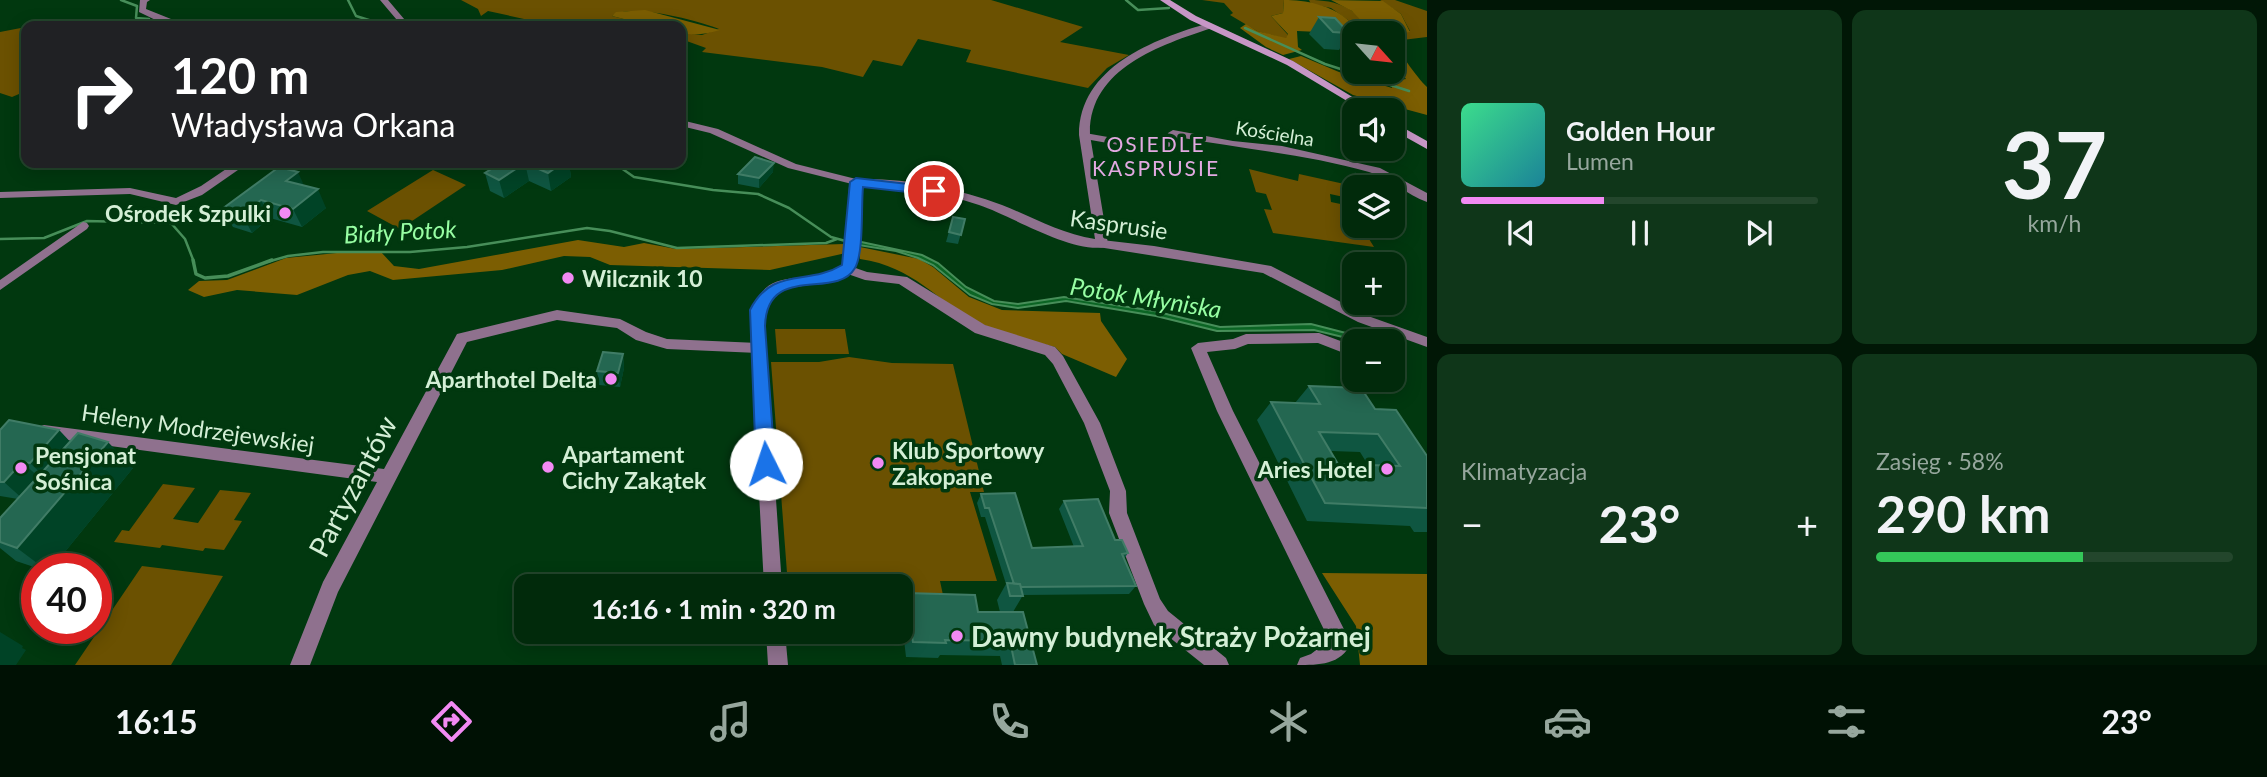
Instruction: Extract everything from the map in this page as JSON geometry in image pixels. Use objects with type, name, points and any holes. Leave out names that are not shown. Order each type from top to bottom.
[{"type":"main road","points":[[1164,0],[1209,26],[1290,63],[1349,98]]},
{"type":"main road","points":[[1405,132],[1427,146]]},
{"type":"street","points":[[146,0],[142,10],[168,21]]},
{"type":"street","points":[[384,0],[402,21]]},
{"type":"street","points":[[1102,244],[1085,136],[1091,100],[1114,71],[1142,52],[1209,26]]},
{"type":"street","name":"Kasprusie","points":[[686,124],[714,131],[802,169],[856,182],[904,186],[968,199],[1003,210],[1062,237],[1269,271],[1363,319],[1427,342]]},
{"type":"street","name":"Kościelna","points":[[1085,136],[1170,151],[1174,133],[1233,144],[1282,149],[1376,170],[1427,198]]},
{"type":"street","points":[[0,195],[40,196],[97,189],[136,191],[167,200],[182,200],[234,168]]},
{"type":"street","points":[[847,269],[852,251],[856,182]]},
{"type":"street","points":[[0,286],[83,226]]},
{"type":"street","points":[[772,574],[758,310],[769,293],[784,284],[833,276],[847,269],[865,276],[902,280],[980,329],[1050,351],[1058,360],[1092,423],[1118,491],[1118,513],[1161,618],[1219,665]]},
{"type":"street","name":"Partyzantów","points":[[300,665],[330,588],[462,338],[557,315],[612,321],[667,344],[758,348]]},
{"type":"street","points":[[1314,664],[1341,643],[1225,411],[1198,348],[1234,344],[1246,338],[1319,338],[1342,347]]},
{"type":"street","name":"Heleny Modrzejewskiej","points":[[31,429],[389,477]]},
{"type":"street","points":[[777,644],[778,665]]},
{"type":"shaded area","points":[[461,0],[991,0],[1083,27],[1060,42],[1129,55],[1107,68],[1088,88],[966,62],[971,50],[918,39],[902,66],[873,60],[863,77],[822,67],[702,52],[706,48],[686,41],[686,33],[702,35],[719,29],[665,14],[633,11],[612,16],[632,21],[533,21],[488,11],[481,16],[478,9]]},
{"type":"shaded area","points":[[1202,0],[1284,0],[1283,13],[1271,16],[1288,35],[1286,39],[1257,31],[1230,15],[1233,13],[1224,3]]},
{"type":"shaded area","points":[[1284,0],[1301,1],[1326,7],[1348,21],[1342,21],[1341,33],[1297,31],[1298,47],[1302,50],[1283,55],[1266,47],[1240,28],[1246,24],[1257,31],[1286,38],[1288,34],[1271,16],[1283,13]]},
{"type":"shaded area","points":[[1309,0],[1337,4],[1352,11],[1363,21],[1348,21],[1331,8],[1311,4]]},
{"type":"shaded area","points":[[1331,0],[1383,1],[1401,14],[1404,21],[1362,21],[1352,11]]},
{"type":"shaded area","points":[[1380,0],[1395,0],[1427,11],[1427,37],[1405,40],[1405,32],[1410,31],[1401,14]]},
{"type":"shaded area","points":[[645,10],[720,30],[686,34],[686,21],[632,21],[612,16],[616,12]]},
{"type":"shaded area","points":[[21,28],[21,93],[12,97],[0,93],[0,32]]},
{"type":"shaded area","points":[[1301,56],[1342,73],[1342,84],[1379,84],[1392,88],[1391,84],[1405,84],[1405,59],[1427,87],[1427,115],[1405,109],[1405,98],[1364,98],[1353,95],[1289,59]]},
{"type":"shaded area","points":[[1249,169],[1298,181],[1299,174],[1342,183],[1342,197],[1330,194],[1331,202],[1342,204],[1342,238],[1368,238],[1374,247],[1273,233],[1264,209],[1272,210],[1266,194],[1256,192]]},
{"type":"shaded area","points":[[433,170],[466,185],[400,229],[367,211]]},
{"type":"shaded area","points":[[578,240],[624,247],[644,243],[676,249],[844,244],[846,253],[770,270],[610,265],[590,257],[564,256],[502,270],[393,280],[370,271],[348,275],[297,295],[237,290],[204,297],[188,290],[199,281],[227,280],[286,258],[347,252],[381,252],[394,266],[419,269]]},
{"type":"shaded area","points":[[852,240],[922,255],[938,263],[966,287],[994,301],[1018,304],[1064,297],[1154,311],[1220,327],[1311,324],[1342,332],[1342,337],[1314,330],[1217,331],[1156,316],[1066,301],[1018,308],[992,304],[970,295],[933,265],[918,258],[896,251],[852,244]]},
{"type":"shaded area","points":[[860,247],[919,259],[933,267],[969,297],[1002,310],[1100,313],[1101,321],[1127,359],[1116,377],[1062,354],[1055,347],[987,326],[895,269],[860,259]]},
{"type":"shaded area","points":[[775,329],[845,329],[849,354],[777,354]]},
{"type":"shaded area","name":"Klub Sportowy Zakopane","points":[[849,357],[892,363],[953,364],[984,492],[970,492],[997,581],[940,581],[943,595],[913,595],[913,574],[787,574],[771,362],[819,362]]},
{"type":"shaded area","points":[[163,484],[195,488],[173,519],[198,523],[220,490],[251,493],[234,520],[242,521],[224,550],[205,548],[203,551],[162,545],[160,548],[114,542],[122,530],[129,531]]},
{"type":"shaded area","points":[[142,566],[223,576],[171,665],[75,665],[89,644],[112,644],[112,610]]},
{"type":"shaded area","points":[[1322,573],[1427,574],[1427,665],[1360,665],[1356,626]]},
{"type":"building","points":[[1319,17],[1335,18],[1342,26],[1342,33],[1333,32]]},
{"type":"building","points":[[755,157],[774,163],[759,178],[738,174]]},
{"type":"building","points":[[278,168],[298,172],[286,181],[318,189],[293,209],[261,200],[242,214],[222,209]]},
{"type":"building","points":[[493,168],[517,168],[499,180],[485,173]]},
{"type":"building","points":[[536,168],[555,168],[548,173]]},
{"type":"building","points":[[953,217],[965,219],[961,235],[949,232]]},
{"type":"building","points":[[603,352],[623,354],[618,373],[597,371]]},
{"type":"building","points":[[1309,386],[1342,387],[1342,392],[1364,392],[1375,409],[1396,410],[1427,456],[1427,508],[1325,503],[1271,402],[1320,404]],"holes":[[[1319,432],[1378,434],[1400,466],[1338,464]]]},
{"type":"building","points":[[9,420],[59,430],[30,463],[22,462],[4,482],[0,482],[0,430]]},
{"type":"building","points":[[78,433],[108,442],[17,548],[0,542],[0,518]]},
{"type":"building","points":[[1015,493],[1032,548],[1083,546],[1064,501],[1098,499],[1115,540],[1122,540],[1128,553],[1122,554],[1136,586],[1021,587],[1020,584],[1014,584],[989,508],[985,508],[981,494]]},
{"type":"building","points":[[1007,583],[1020,584],[1023,596],[1010,596]]},
{"type":"building","points":[[913,593],[975,595],[978,612],[1023,612],[1037,665],[1015,665],[1010,641],[945,640],[946,643],[913,642]]},
{"type":"waterway","points":[[121,0],[137,6],[136,18],[149,21]]},
{"type":"waterway","name":"Potok Młyniska","points":[[348,0],[356,16],[372,21]]},
{"type":"waterway","points":[[1126,0],[1138,10],[1169,8]]},
{"type":"waterway","points":[[1245,28],[1325,64],[1409,91]]},
{"type":"waterway","name":"Potok Młyniska","points":[[621,168],[634,177],[713,190],[758,194],[789,208],[831,237],[849,242]]},
{"type":"waterway","name":"Biały Potok","points":[[0,239],[44,238],[87,221],[171,223],[185,239],[194,262]]},
{"type":"waterway","name":"Biały Potok","points":[[267,262],[288,256],[323,252],[410,252],[467,247],[587,228],[677,248],[826,243],[837,239]]},
{"type":"waterway","name":"Biały Potok","points":[[193,260],[196,274],[205,278],[228,276],[272,260]]},
{"type":"place","name":"Ośrodek Szpulki","points":[[285,213]]},
{"type":"place","name":"Wilcznik 10","points":[[568,278]]},
{"type":"place","name":"Aparthotel Delta","points":[[611,379]]},
{"type":"place","name":"Klub Sportowy Zakopane","points":[[878,463]]},
{"type":"place","name":"Apartament Cichy Zakątek","points":[[548,467]]},
{"type":"place","name":"Pensjonat Sośnica","points":[[21,468]]},
{"type":"place","name":"Aries Hotel","points":[[1387,469]]},
{"type":"place","name":"Dawny budynek Straży Pożarnej","points":[[957,636]]},
{"type":"district","name":"OSIEDLE KASPRUSIE","points":[[1156,155]]},
{"type":"route","points":[[766,464],[757,326],[758,310],[763,299],[771,290],[784,284],[836,276],[848,268],[851,260],[856,182],[934,191]]}]
